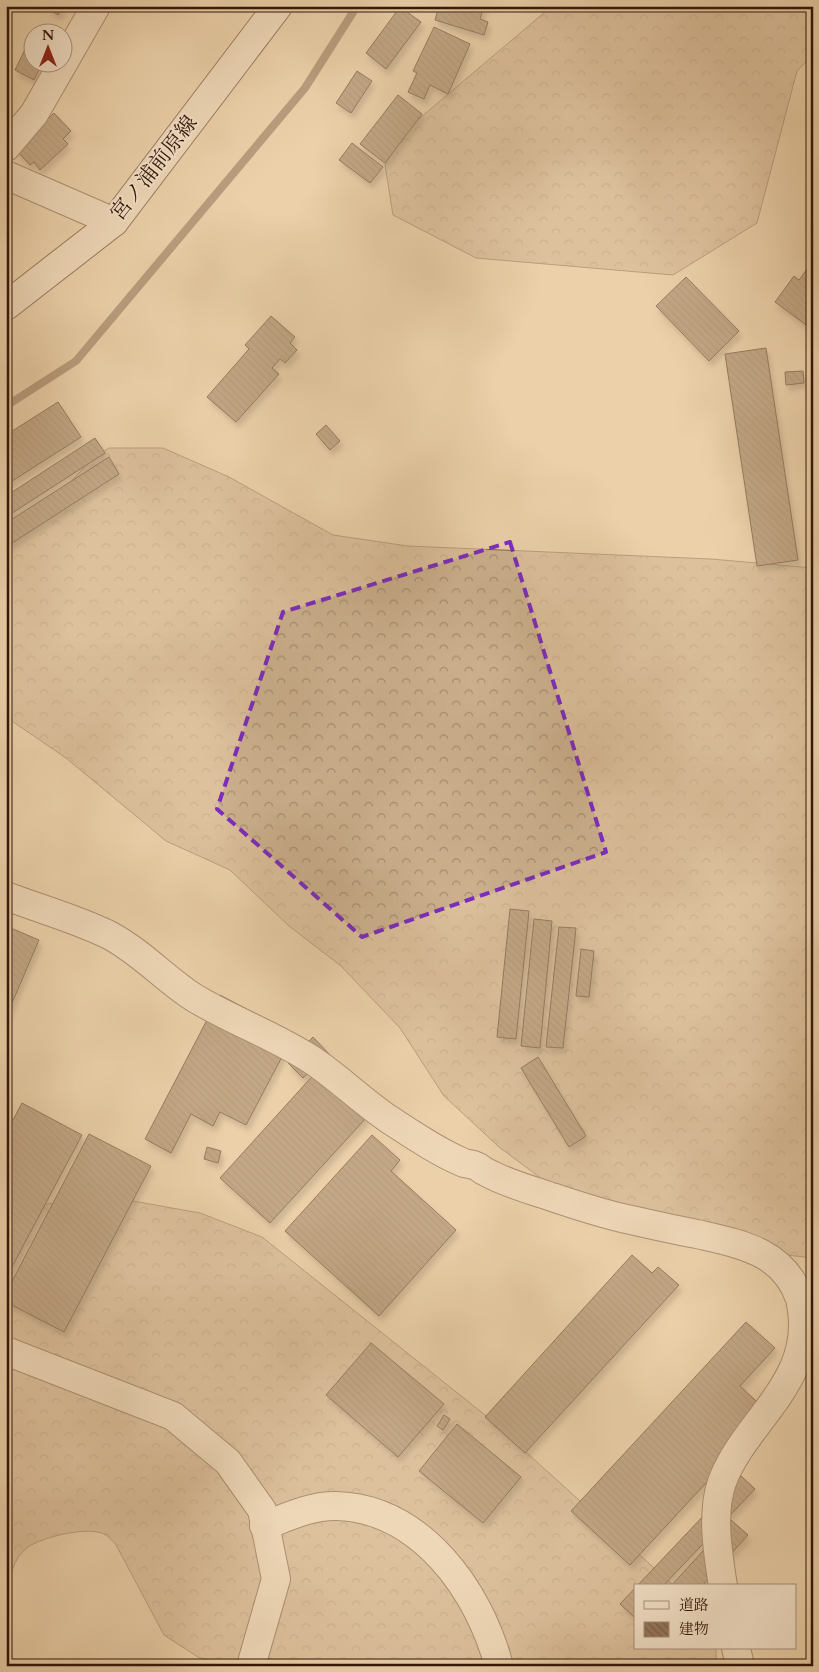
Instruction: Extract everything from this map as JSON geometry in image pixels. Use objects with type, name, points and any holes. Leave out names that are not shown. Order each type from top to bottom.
[{"type":"street","points":[[6,147],[34,114],[96,6]]},
{"type":"street","name":"宮ノ浦前原線","points":[[6,306],[114,222],[278,6]]},
{"type":"street","points":[[6,176],[114,222]]},
{"type":"street","points":[[6,896],[109,935],[147,960],[191,996],[229,1017],[282,1041],[316,1063],[388,1118],[432,1146],[467,1164],[476,1165],[485,1172],[519,1186],[605,1214],[746,1245],[774,1260],[792,1281],[800,1299],[806,1329],[805,1343],[800,1361],[780,1400],[738,1454],[722,1483],[717,1511],[718,1560],[723,1584]]},
{"type":"street","points":[[6,1351],[173,1416],[228,1462],[262,1510],[276,1579],[251,1666]]},
{"type":"street","points":[[264,1526],[302,1511],[336,1506],[373,1512],[402,1524],[423,1539],[441,1557],[464,1588],[478,1611],[499,1666]]},
{"type":"street","points":[[736,1650],[740,1666]]},
{"type":"highlighted area","points":[[510,542],[606,852],[362,937],[217,809],[283,612]]},
{"type":"green space","points":[[552,6],[813,6],[813,55],[797,71],[757,223],[673,275],[476,258],[393,215],[385,165],[400,135]]},
{"type":"green space","points":[[109,448],[163,448],[229,477],[333,535],[408,546],[711,559],[813,568],[813,1258],[681,1243],[597,1220],[499,1147],[444,1096],[400,1028],[341,966],[289,926],[230,870],[166,841],[66,758],[6,717],[6,529],[64,489],[92,459]]},
{"type":"green space","points":[[105,1196],[200,1213],[262,1237],[485,1415],[672,1584],[634,1584],[634,1650],[716,1650],[716,1666],[224,1666],[198,1657],[164,1635],[115,1543],[106,1535],[89,1531],[55,1536],[28,1547],[15,1563],[6,1596],[6,1224],[33,1206]]},
{"type":"building","points":[[45,6],[63,6],[58,15]]},
{"type":"building","points":[[439,6],[484,6],[480,19],[488,22],[484,35],[435,20]]},
{"type":"building","points":[[400,7],[421,22],[386,69],[366,53]]},
{"type":"building","points":[[434,27],[470,44],[448,94],[430,85],[424,99],[408,92],[417,73],[413,71]]},
{"type":"building","points":[[22,55],[22,72],[38,72],[34,80],[15,70]]},
{"type":"building","points":[[357,71],[372,81],[351,113],[336,103]]},
{"type":"building","points":[[398,95],[422,114],[385,163],[360,144]]},
{"type":"building","points":[[54,113],[71,131],[63,139],[68,144],[40,170],[34,162],[30,165],[15,149]]},
{"type":"building","points":[[352,143],[383,167],[370,183],[339,160]]},
{"type":"building","points":[[807,269],[813,273],[813,330],[775,302],[794,276],[799,280]]},
{"type":"building","points":[[686,277],[739,331],[709,361],[656,306]]},
{"type":"building","points":[[271,316],[295,337],[290,343],[297,350],[285,363],[280,359],[272,368],[279,374],[236,422],[207,397],[249,349],[245,345]]},
{"type":"building","points":[[766,348],[798,560],[757,566],[725,354]]},
{"type":"building","points":[[803,371],[804,383],[786,385],[785,372]]},
{"type":"building","points":[[58,402],[81,437],[6,485],[6,435]]},
{"type":"building","points":[[326,425],[340,441],[330,450],[316,434]]},
{"type":"building","points":[[95,438],[105,453],[6,517],[6,496]]},
{"type":"building","points":[[109,457],[119,474],[6,547],[6,523]]},
{"type":"building","points":[[510,909],[529,911],[516,1039],[497,1037]]},
{"type":"building","points":[[534,919],[552,921],[540,1048],[521,1046]]},
{"type":"building","points":[[6,926],[39,940],[6,1017]]},
{"type":"building","points":[[559,927],[576,928],[563,1048],[546,1047]]},
{"type":"building","points":[[581,949],[594,951],[589,997],[576,996]]},
{"type":"building","points":[[220,995],[294,1034],[246,1125],[220,1112],[213,1126],[191,1114],[171,1153],[145,1139]]},
{"type":"building","points":[[313,1037],[329,1054],[303,1078],[288,1063]]},
{"type":"building","points":[[538,1057],[586,1136],[569,1147],[521,1068]]},
{"type":"building","points":[[317,1071],[367,1117],[270,1223],[220,1178]]},
{"type":"building","points":[[22,1103],[82,1135],[6,1278],[6,1133]]},
{"type":"building","points":[[89,1134],[151,1166],[64,1332],[6,1302],[6,1293]]},
{"type":"building","points":[[372,1135],[400,1160],[391,1171],[456,1230],[379,1316],[285,1231]]},
{"type":"building","points":[[207,1147],[221,1151],[218,1163],[204,1159]]},
{"type":"building","points":[[632,1255],[652,1273],[658,1267],[679,1285],[525,1453],[485,1417]]},
{"type":"building","points":[[746,1322],[775,1348],[740,1386],[770,1414],[630,1565],[571,1511]]},
{"type":"building","points":[[371,1343],[444,1404],[398,1457],[326,1395]]},
{"type":"building","points":[[444,1415],[450,1419],[443,1430],[437,1426]]},
{"type":"building","points":[[457,1424],[521,1477],[483,1523],[419,1471]]},
{"type":"building","points":[[741,1476],[755,1489],[665,1584],[639,1584]]},
{"type":"building","points":[[731,1520],[748,1535],[704,1584],[673,1584]]},
{"type":"building","points":[[634,1589],[634,1617],[620,1604]]},
{"type":"waterway","points":[[6,406],[76,361],[305,88],[357,6]]}]
